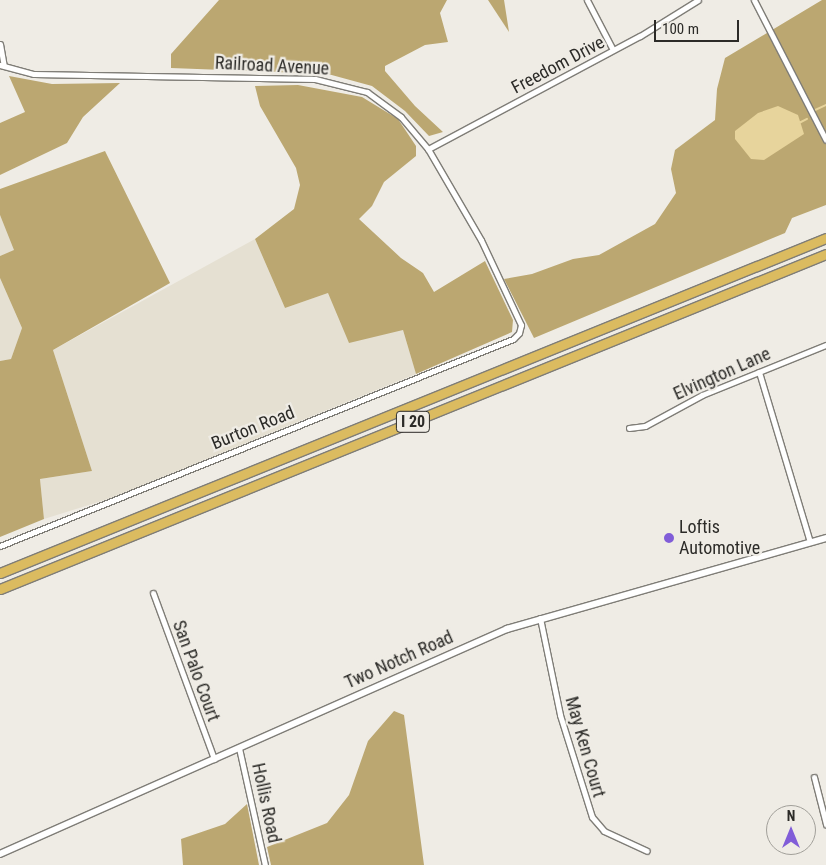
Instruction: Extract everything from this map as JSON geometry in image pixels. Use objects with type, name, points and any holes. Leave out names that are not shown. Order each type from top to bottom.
[{"type":"highway","name":"I 20","points":[[0,573],[826,238]]},
{"type":"highway","name":"I 20","points":[[0,589],[826,254]]},
{"type":"street","points":[[588,0],[613,50]]},
{"type":"street","name":"Freedom Drive","points":[[428,149],[613,50],[698,0]]},
{"type":"street","points":[[754,0],[826,140]]},
{"type":"street","points":[[0,44],[2,65]]},
{"type":"street","name":"Railroad Avenue","points":[[2,65],[34,74],[302,78],[332,82],[375,97],[406,121],[428,149],[481,240],[519,317],[521,329],[517,336]]},
{"type":"street","name":"Burton Road","points":[[0,546],[517,336]]},
{"type":"street","name":"Elvington Lane","points":[[629,428],[645,426],[702,395],[826,345]]},
{"type":"street","points":[[759,372],[810,542]]},
{"type":"street","name":"Two Notch Road","points":[[0,854],[471,644],[540,618],[826,538]]},
{"type":"street","name":"San Palo Court","points":[[153,593],[214,759]]},
{"type":"street","name":"May Ken Court","points":[[540,618],[560,715],[592,817],[604,831],[647,851]]},
{"type":"street","name":"Hollis Road","points":[[239,748],[265,865]]},
{"type":"street","points":[[814,777],[826,824]]},
{"type":"shaded area","points":[[219,0],[447,0],[440,13],[448,42],[425,45],[385,66],[385,71],[415,106],[443,132],[429,136],[405,111],[372,86],[328,74],[171,68],[171,54]]},
{"type":"shaded area","points":[[488,0],[504,0],[509,32]]},
{"type":"shaded area","points":[[822,0],[826,0],[826,205],[792,218],[785,233],[534,338],[504,279],[532,274],[573,259],[599,255],[655,224],[676,193],[671,169],[675,150],[715,120],[717,89],[725,58]]},
{"type":"shaded area","points":[[9,76],[52,84],[120,83],[83,117],[67,143],[0,175],[0,123],[25,112]]},
{"type":"shaded area","points":[[298,85],[362,97],[398,119],[416,146],[416,156],[384,182],[372,206],[359,219],[401,258],[423,273],[434,292],[485,261],[513,320],[512,332],[416,374],[403,330],[349,343],[328,293],[285,308],[255,239],[294,209],[300,185],[296,168],[260,106],[255,86]]},
{"type":"shaded area","points":[[778,106],[798,115],[804,134],[764,160],[751,159],[735,139],[735,131],[758,113]]},
{"type":"shaded area","points":[[105,151],[170,283],[53,350],[92,471],[40,479],[44,519],[0,537],[0,361],[11,359],[22,328],[0,278],[0,256],[14,250],[0,215],[0,189]]},
{"type":"shaded area","points":[[0,215],[15,250],[0,256]]},
{"type":"shaded area","points":[[255,239],[285,308],[328,293],[403,330],[416,374],[108,499],[44,519],[40,479],[92,471],[53,350]]},
{"type":"shaded area","points":[[0,278],[22,328],[11,359],[0,361]]},
{"type":"shaded area","points":[[394,711],[404,715],[424,865],[271,865],[267,847],[327,823],[349,795],[368,741]]},
{"type":"shaded area","points":[[247,804],[259,865],[183,865],[181,839],[225,824]]},
{"type":"waterway","points":[[813,111],[826,105]]},
{"type":"waterway","points":[[799,123],[807,119]]},
{"type":"place","name":"Loftis Automotive","points":[[669,538]]}]
